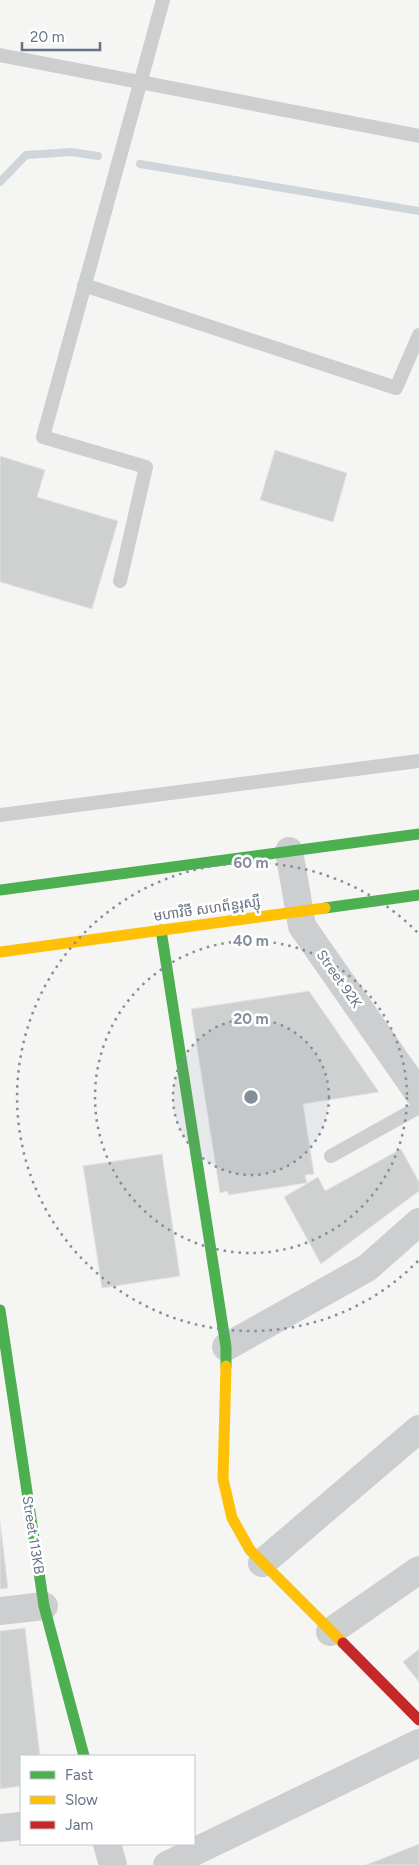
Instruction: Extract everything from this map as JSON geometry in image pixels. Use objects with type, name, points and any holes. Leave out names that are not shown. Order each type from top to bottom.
[{"type":"main road","points":[[0,890],[419,834]]},
{"type":"main road","name":"មហាវិថី សហព័ន្ធរុស្ស៊ី","points":[[0,952],[419,895]]},
{"type":"main road","points":[[161,930],[226,1347],[223,1479],[232,1518],[250,1550],[262,1563],[419,1720]]},
{"type":"main road","name":"Street 113KB","points":[[0,1310],[7,1412],[44,1606],[84,1755]]},
{"type":"street","name":"Street 92K","points":[[289,851],[302,926],[419,1094]]},
{"type":"street","points":[[226,1347],[367,1268],[419,1222]]},
{"type":"street","points":[[262,1563],[419,1429]]},
{"type":"street","points":[[330,1632],[419,1570]]},
{"type":"street","points":[[0,1611],[44,1606]]},
{"type":"street","points":[[167,1865],[419,1743]]},
{"type":"street","points":[[0,1828],[20,1826]]},
{"type":"street","points":[[107,1845],[113,1865]]},
{"type":"lane","points":[[120,581],[146,467],[43,437],[163,0]]},
{"type":"lane","points":[[0,55],[419,136]]},
{"type":"lane","points":[[84,285],[396,388],[419,335]]},
{"type":"lane","points":[[0,815],[419,761]]},
{"type":"lane","points":[[331,1156],[419,1107]]},
{"type":"building","points":[[275,450],[347,473],[333,522],[260,500]]},
{"type":"building","points":[[0,456],[45,470],[37,497],[118,521],[92,609],[0,582]]},
{"type":"building","points":[[309,991],[379,1092],[303,1104],[314,1174],[305,1175],[307,1183],[228,1195],[228,1191],[220,1193],[191,1009]]},
{"type":"building","points":[[401,1149],[419,1182],[419,1191],[321,1264],[284,1197],[318,1177],[325,1191]]},
{"type":"building","points":[[162,1154],[180,1276],[102,1288],[83,1166]]},
{"type":"building","points":[[0,1521],[8,1588],[0,1589]]},
{"type":"building","points":[[25,1628],[40,1755],[20,1755],[20,1786],[0,1789],[0,1631]]},
{"type":"building","points":[[419,1649],[419,1682],[403,1662]]},
{"type":"building","points":[[419,1844],[419,1865],[366,1865]]},
{"type":"waterway","points":[[0,182],[26,155],[71,152],[98,156]]},
{"type":"waterway","points":[[140,164],[419,211]]},
{"type":"traffic: fast","points":[[0,890],[419,834]]},
{"type":"traffic: fast","points":[[325,908],[419,895]]},
{"type":"traffic: fast","points":[[161,930],[226,1347],[226,1366]]},
{"type":"traffic: fast","points":[[0,1310],[44,1606],[84,1755]]},
{"type":"traffic: slow","points":[[0,952],[325,908]]},
{"type":"traffic: slow","points":[[226,1366],[223,1479],[232,1518],[250,1550],[343,1643]]},
{"type":"traffic: jam","points":[[343,1643],[419,1720]]}]
